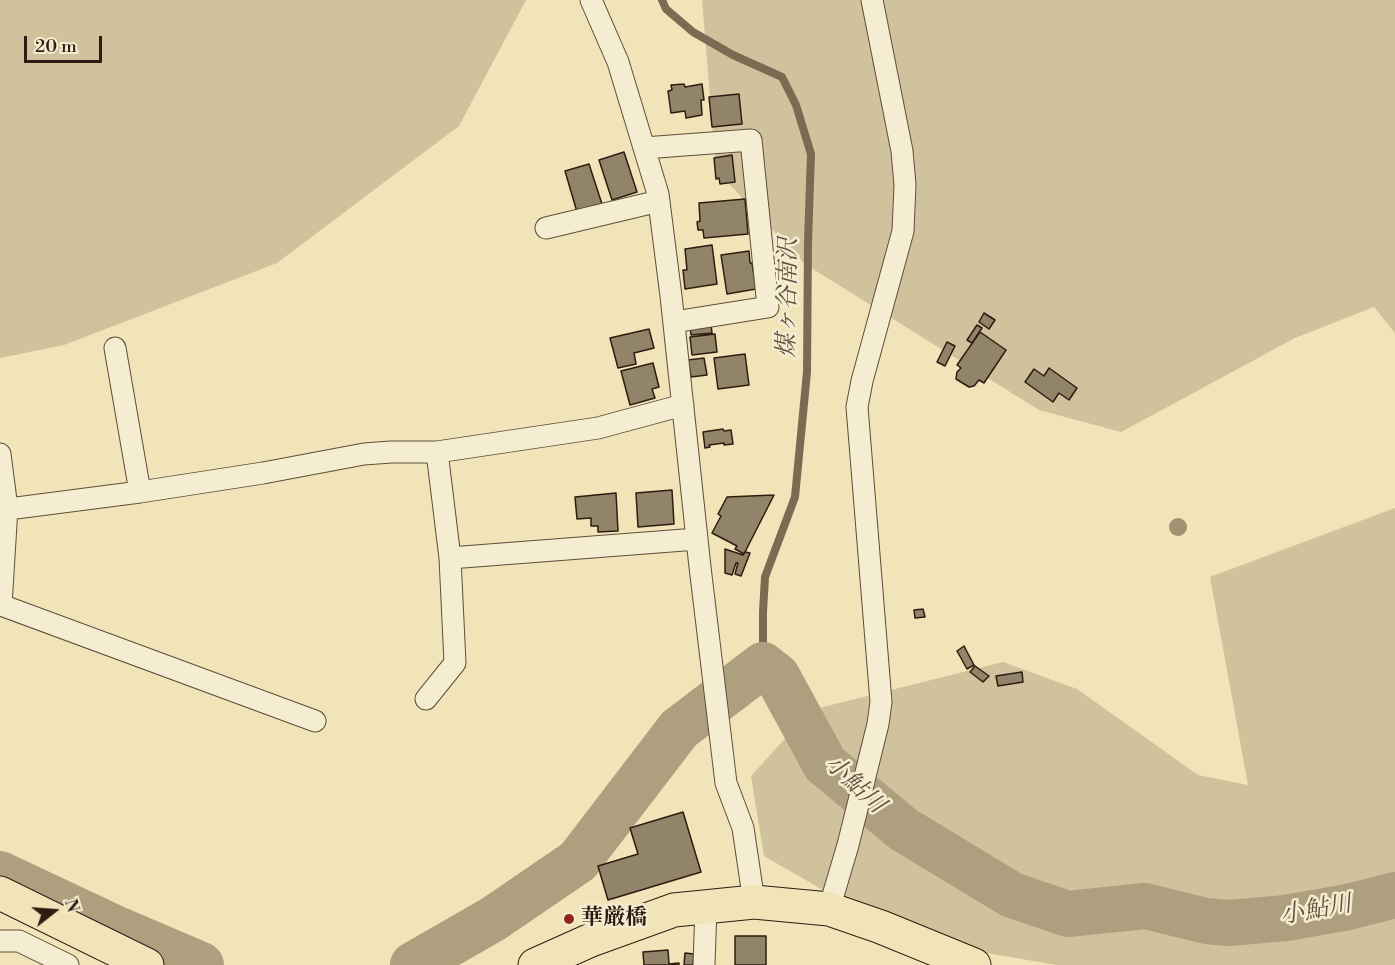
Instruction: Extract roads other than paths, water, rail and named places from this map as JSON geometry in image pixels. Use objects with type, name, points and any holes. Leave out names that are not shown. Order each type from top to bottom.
[{"type":"main road","points":[[0,892],[147,965]]},
{"type":"main road","points":[[535,965],[591,940],[674,910],[754,902],[829,909],[974,965]]},
{"type":"street","points":[[591,0],[618,62],[658,194],[726,783],[743,828],[754,902]]},
{"type":"street","points":[[829,909],[848,846],[878,724],[881,702],[857,407],[903,231],[905,185],[902,151],[872,0]]},
{"type":"street","points":[[644,148],[751,140],[768,307],[674,322]]},
{"type":"street","points":[[546,228],[659,201]]},
{"type":"street","points":[[115,348],[140,492]]},
{"type":"street","points":[[4,509],[140,492],[263,473],[364,454],[437,452],[598,428],[683,405]]},
{"type":"street","points":[[426,699],[455,663],[450,558],[437,452]]},
{"type":"street","points":[[0,454],[4,509],[0,605],[315,721]]},
{"type":"street","points":[[450,558],[697,539]]},
{"type":"street","points":[[704,965],[705,907]]},
{"type":"street","points":[[0,941],[19,941],[68,965]]},
{"type":"waterway","name":"煤ヶ谷南沢","points":[[662,0],[666,9],[693,32],[733,55],[782,77],[796,105],[811,154],[807,372],[795,497],[765,577],[763,665]]},
{"type":"waterway","name":"小鮎川","points":[[413,965],[493,919],[578,861],[679,729],[763,665],[777,676],[825,764],[903,829],[1012,895],[1068,914],[1145,906],[1206,921],[1229,923],[1286,918],[1348,907],[1395,895]]},
{"type":"waterway","name":"小鮎川","points":[[0,874],[119,930],[201,965]]},
{"type":"place","name":"華厳橋","points":[[569,919]]}]
